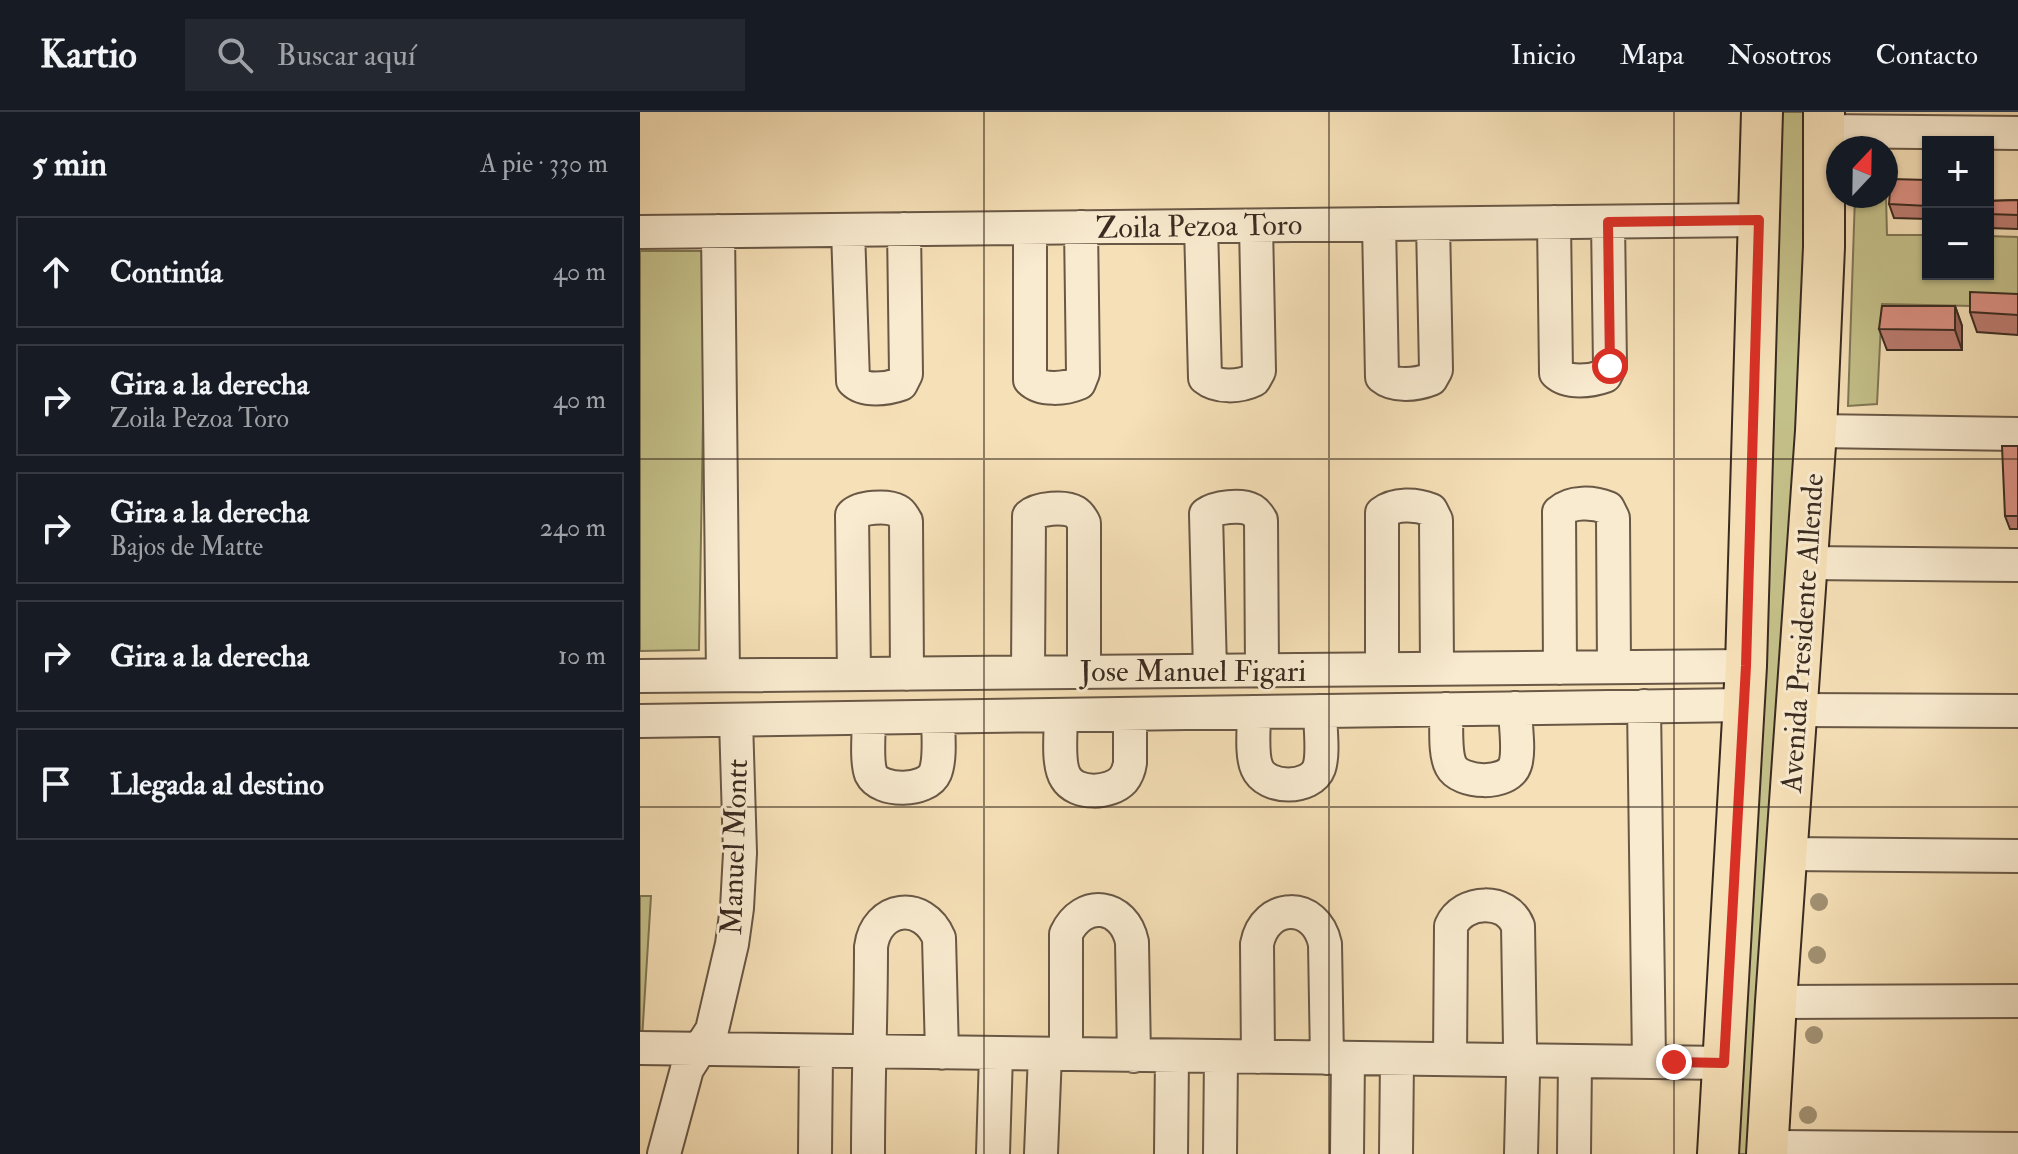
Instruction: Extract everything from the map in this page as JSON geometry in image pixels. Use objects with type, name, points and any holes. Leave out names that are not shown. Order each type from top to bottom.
[{"type":"main road","points":[[1718,1154],[1746,666],[1762,112]]},
{"type":"main road","name":"Avenida Presidente Allende","points":[[1768,1151],[1816,431],[1824,247],[1824,122]]},
{"type":"street","points":[[1824,122],[2018,133]]},
{"type":"street","name":"Zoila Pezoa Toro","points":[[640,232],[1759,220]]},
{"type":"street","points":[[1554,222],[1556,373],[1570,380],[1597,379],[1605,376],[1610,366],[1608,222]]},
{"type":"street","points":[[1379,224],[1382,377],[1395,384],[1423,382],[1431,379],[1436,370],[1433,224]]},
{"type":"street","points":[[1201,226],[1205,378],[1218,385],[1246,384],[1254,380],[1259,371],[1256,226]]},
{"type":"street","points":[[1030,228],[1030,380],[1034,385],[1043,387],[1071,386],[1079,383],[1083,373],[1081,227]]},
{"type":"street","points":[[848,230],[853,381],[857,386],[866,388],[893,387],[901,384],[906,374],[904,229]]},
{"type":"street","points":[[718,231],[723,675]]},
{"type":"street","points":[[1816,431],[2018,434]]},
{"type":"street","points":[[1560,668],[1559,512],[1572,504],[1600,505],[1608,508],[1613,518],[1614,667]]},
{"type":"street","points":[[1382,669],[1382,513],[1395,506],[1423,507],[1431,510],[1436,520],[1437,669]]},
{"type":"street","points":[[1210,671],[1206,514],[1219,507],[1247,508],[1255,511],[1261,520],[1262,670]]},
{"type":"street","points":[[854,674],[852,515],[865,508],[893,509],[901,512],[906,521],[907,674]]},
{"type":"street","points":[[1028,672],[1029,516],[1042,509],[1070,510],[1078,513],[1084,523],[1084,672]]},
{"type":"street","points":[[1806,563],[2018,565]]},
{"type":"street","name":"Jose Manuel Figari","points":[[640,676],[1746,666]]},
{"type":"street","name":"Jose Manuel Figari","points":[[640,721],[1744,705]]},
{"type":"street","points":[[1644,706],[1649,1062]]},
{"type":"street","points":[[1446,709],[1451,768],[1463,777],[1483,779],[1504,778],[1514,769],[1515,708]]},
{"type":"street","points":[[1796,710],[2018,711]]},
{"type":"street","points":[[1254,712],[1254,758],[1258,771],[1273,782],[1302,783],[1318,771],[1321,758],[1320,711]]},
{"type":"street","points":[[1061,715],[1061,764],[1065,777],[1077,788],[1094,790],[1112,788],[1129,771],[1130,714]]},
{"type":"street","points":[[869,718],[869,764],[872,775],[885,786],[914,787],[930,781],[937,770],[938,717]]},
{"type":"street","name":"Manuel Montt","points":[[664,1154],[687,1069],[712,1030],[732,944],[740,853],[736,720]]},
{"type":"street","points":[[1786,854],[2018,856]]},
{"type":"street","points":[[1450,1059],[1451,926],[1458,914],[1474,906],[1506,910],[1518,926],[1521,1154]]},
{"type":"street","points":[[1041,1154],[1056,1054],[1066,934],[1071,924],[1087,912],[1108,911],[1125,922],[1130,931],[1134,1056]]},
{"type":"street","points":[[868,1154],[872,938],[881,922],[888,917],[904,912],[922,917],[930,922],[939,938],[942,1053]]},
{"type":"street","points":[[1258,1057],[1259,935],[1270,919],[1297,912],[1313,920],[1325,944],[1347,1154]]},
{"type":"street","points":[[1776,1002],[2018,1001]]},
{"type":"street","points":[[640,1048],[1724,1063]]},
{"type":"street","points":[[815,1154],[816,1052]]},
{"type":"street","points":[[993,1154],[996,1054]]},
{"type":"street","points":[[1171,1154],[1172,1056]]},
{"type":"street","points":[[1220,1154],[1221,1057]]},
{"type":"street","points":[[1396,1154],[1397,1059]]},
{"type":"street","points":[[1574,1154],[1575,1061]]},
{"type":"street","points":[[1768,1151],[2018,1149]]},
{"type":"shaded area","points":[[1773,112],[1815,112],[1756,1154],[1729,1154]]},
{"type":"shaded area","points":[[1855,208],[1886,208],[1887,235],[1922,235],[1922,280],[1994,280],[1994,236],[2018,237],[2018,307],[1882,304],[1877,404],[1848,406]]},
{"type":"shaded area","points":[[640,251],[706,251],[699,650],[640,651]]},
{"type":"shaded area","points":[[640,896],[651,896],[642,1039],[640,1039]]},
{"type":"building","points":[[1898,179],[1922,180],[1922,206],[1898,204]]},
{"type":"building","points":[[2018,200],[2018,215],[1994,214],[1994,201]]},
{"type":"building","points":[[1970,292],[2018,294],[2018,315],[1970,312]]},
{"type":"building","points":[[1882,306],[1955,306],[1955,330],[1879,329]]},
{"type":"building","points":[[2002,446],[2018,446],[2018,516],[2005,516]]},
{"type":"route","points":[[1610,366],[1608,222],[1759,220],[1746,666],[1724,1063],[1674,1062]]}]
